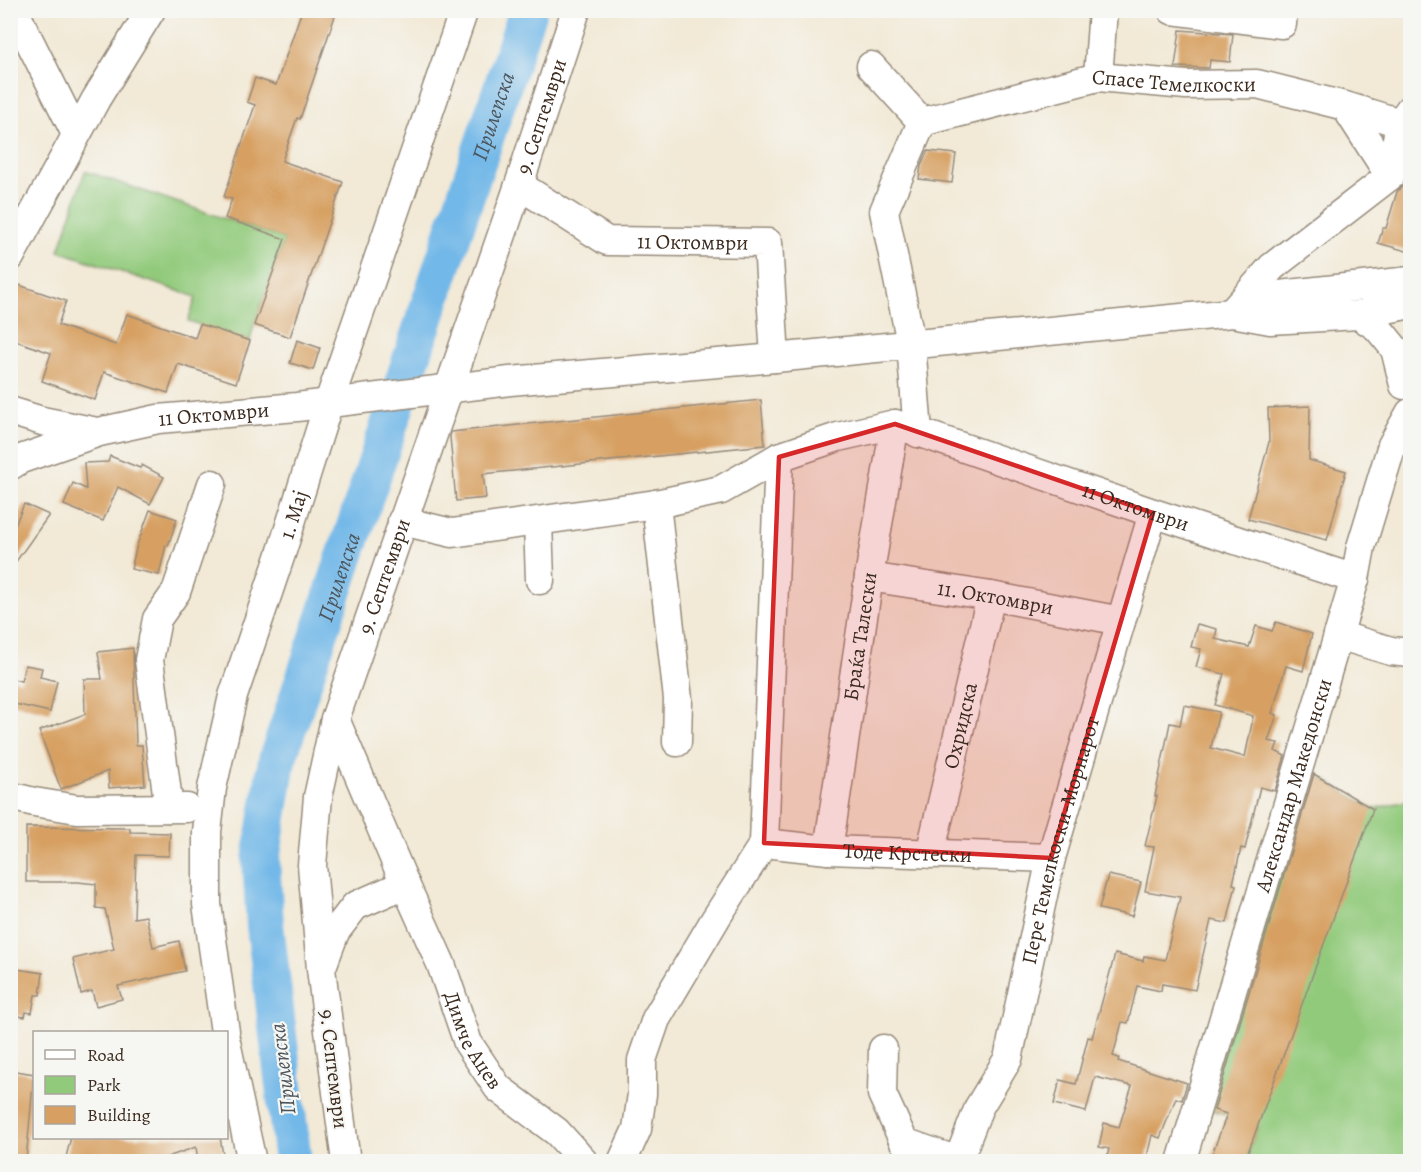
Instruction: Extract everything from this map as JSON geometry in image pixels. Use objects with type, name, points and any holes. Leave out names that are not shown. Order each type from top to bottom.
[{"type":"street","points":[[10,257],[76,134],[151,10]]},
{"type":"street","name":"1. Мај","points":[[225,1031],[207,904],[207,832],[212,788],[233,696],[329,402],[464,10]]},
{"type":"street","name":"9. Септември","points":[[346,1161],[321,969],[312,865],[318,796],[335,719],[519,185],[576,10]]},
{"type":"street","points":[[1098,77],[1103,10]]},
{"type":"street","points":[[1172,10],[1283,17]]},
{"type":"street","points":[[14,15],[76,134]]},
{"type":"street","points":[[402,521],[452,533],[656,504],[721,490],[779,457],[838,437],[907,429],[910,344],[884,211],[922,122],[871,66]]},
{"type":"street","name":"Спасе Темелкоски","points":[[922,122],[1098,77],[1186,85],[1257,84],[1345,106]]},
{"type":"street","points":[[1232,313],[1272,267],[1390,176],[1405,116],[1345,106]]},
{"type":"street","points":[[1345,106],[1390,176]]},
{"type":"street","name":"11 Октомври","points":[[519,185],[607,241],[768,243],[775,358]]},
{"type":"street","points":[[449,388],[1232,313],[1280,295],[1410,281]]},
{"type":"street","points":[[1232,313],[1270,320],[1359,315],[1410,304]]},
{"type":"street","points":[[1359,315],[1377,327],[1395,349],[1407,373],[1395,415],[1392,445]]},
{"type":"street","name":"11 Октомври","points":[[14,458],[99,432],[158,419],[297,407],[449,388]]},
{"type":"street","name":"11 Октомври","points":[[10,411],[42,421],[99,432]]},
{"type":"street","name":"Александар Македонски","points":[[1181,1161],[1355,579],[1361,547],[1392,445],[1410,413]]},
{"type":"street","name":"11 Октомври","points":[[907,429],[1152,513],[1355,579]]},
{"type":"street","name":"Браќа Талески","points":[[828,850],[869,577],[907,429]]},
{"type":"street","points":[[622,1161],[637,1129],[642,1094],[642,1060],[656,1019],[764,843],[779,457]]},
{"type":"street","points":[[169,808],[149,660],[157,619],[176,592],[212,484]]},
{"type":"street","points":[[656,504],[678,699],[677,742]]},
{"type":"street","name":"Пере Темелкоски-Морнарот","points":[[883,1050],[882,1094],[904,1142],[958,1161],[979,1107],[1008,1059],[1051,858],[1152,513]]},
{"type":"street","points":[[538,522],[540,580]]},
{"type":"street","name":"11. Октомври","points":[[869,577],[991,596],[1121,621]]},
{"type":"street","name":"Охридска","points":[[930,854],[991,596]]},
{"type":"street","points":[[1338,635],[1391,651],[1410,653]]},
{"type":"street","name":"Димче Ацев","points":[[335,719],[441,964],[468,1043],[498,1088],[556,1132],[584,1161]]},
{"type":"street","points":[[10,796],[77,808],[210,808]]},
{"type":"street","name":"Тоде Крстески","points":[[764,843],[828,850],[1051,858]]},
{"type":"street","points":[[321,969],[335,932],[355,906],[405,885]]},
{"type":"street","points":[[228,1051],[252,1161]]},
{"type":"highlighted area","points":[[895,424],[1153,513],[1051,858],[764,843],[779,457]]},
{"type":"green space","points":[[85,171],[285,239],[250,341],[188,321],[196,297],[59,251]]},
{"type":"green space","points":[[1300,765],[1373,809],[1410,800],[1410,1161],[1245,1161],[1258,1126],[1198,1105]]},
{"type":"building","points":[[302,10],[337,10],[300,119],[297,118],[282,161],[343,182],[290,337],[254,325],[285,239],[225,218],[232,199],[224,197],[255,105],[247,102],[255,78],[276,85]]},
{"type":"building","points":[[1180,30],[1233,34],[1230,62],[1210,60],[1209,68],[1175,67]]},
{"type":"building","points":[[928,151],[956,154],[952,183],[919,179],[921,166]]},
{"type":"building","points":[[1410,160],[1410,252],[1378,243],[1383,228],[1386,228],[1397,192],[1405,183]]},
{"type":"building","points":[[10,282],[66,301],[58,325],[116,345],[127,314],[195,338],[200,324],[250,341],[236,383],[178,364],[168,393],[104,372],[95,400],[42,381],[51,353],[10,339]]},
{"type":"building","points":[[297,340],[320,348],[313,370],[290,363]]},
{"type":"building","points":[[761,400],[765,445],[483,474],[486,498],[456,501],[451,432]]},
{"type":"building","points":[[1310,406],[1309,460],[1346,471],[1327,540],[1248,519],[1269,442],[1268,408]]},
{"type":"building","points":[[110,456],[140,468],[142,465],[164,477],[150,504],[118,487],[103,521],[64,505],[73,483],[86,489],[84,463],[108,462]]},
{"type":"building","points":[[24,504],[49,515],[10,570],[10,537]]},
{"type":"building","points":[[150,510],[177,519],[168,546],[166,545],[159,575],[131,569]]},
{"type":"building","points":[[1276,622],[1312,634],[1303,671],[1286,666],[1272,713],[1277,715],[1268,741],[1278,743],[1275,751],[1285,756],[1275,791],[1260,787],[1245,849],[1241,848],[1233,884],[1236,885],[1227,923],[1211,920],[1195,990],[1162,984],[1161,991],[1137,986],[1128,1023],[1122,1022],[1113,1056],[1119,1058],[1118,1061],[1187,1083],[1182,1100],[1176,1098],[1160,1138],[1152,1135],[1146,1161],[1106,1161],[1109,1149],[1099,1147],[1104,1123],[1119,1127],[1132,1086],[1095,1077],[1086,1112],[1054,1104],[1060,1080],[1076,1084],[1088,1037],[1092,1038],[1115,954],[1143,961],[1144,956],[1165,960],[1180,897],[1145,891],[1154,847],[1145,846],[1157,796],[1155,796],[1170,723],[1180,725],[1184,705],[1219,712],[1211,748],[1245,757],[1252,723],[1253,716],[1215,705],[1224,674],[1196,667],[1201,649],[1191,647],[1197,624],[1217,629],[1215,639],[1249,647],[1256,626],[1272,631]]},
{"type":"building","points":[[133,648],[136,745],[142,745],[145,785],[109,788],[108,771],[61,789],[39,731],[85,714],[84,679],[102,679],[98,652]]},
{"type":"building","points":[[25,665],[42,668],[40,677],[57,681],[50,712],[10,703],[10,678],[21,681]]},
{"type":"building","points":[[1314,774],[1373,809],[1245,1161],[1221,1161],[1211,1157],[1227,1114],[1214,1110]]},
{"type":"building","points":[[26,827],[130,828],[130,832],[170,833],[169,856],[136,855],[134,918],[146,916],[153,947],[179,941],[185,971],[118,986],[122,999],[96,1006],[92,991],[81,994],[73,959],[114,949],[105,909],[96,908],[96,884],[26,882]]},
{"type":"building","points":[[1108,875],[1141,882],[1132,916],[1099,909]]},
{"type":"building","points":[[10,968],[43,973],[40,995],[35,995],[32,1013],[26,1012],[25,1017],[10,1015]]},
{"type":"building","points":[[10,1070],[33,1074],[33,1085],[26,1161],[10,1161]]},
{"type":"building","points":[[70,1139],[220,1139],[224,1161],[198,1161],[196,1147],[156,1161],[65,1161]]},
{"type":"waterway","name":"Прилепска","points":[[293,1162],[265,925],[261,860],[277,760],[528,10]]}]
